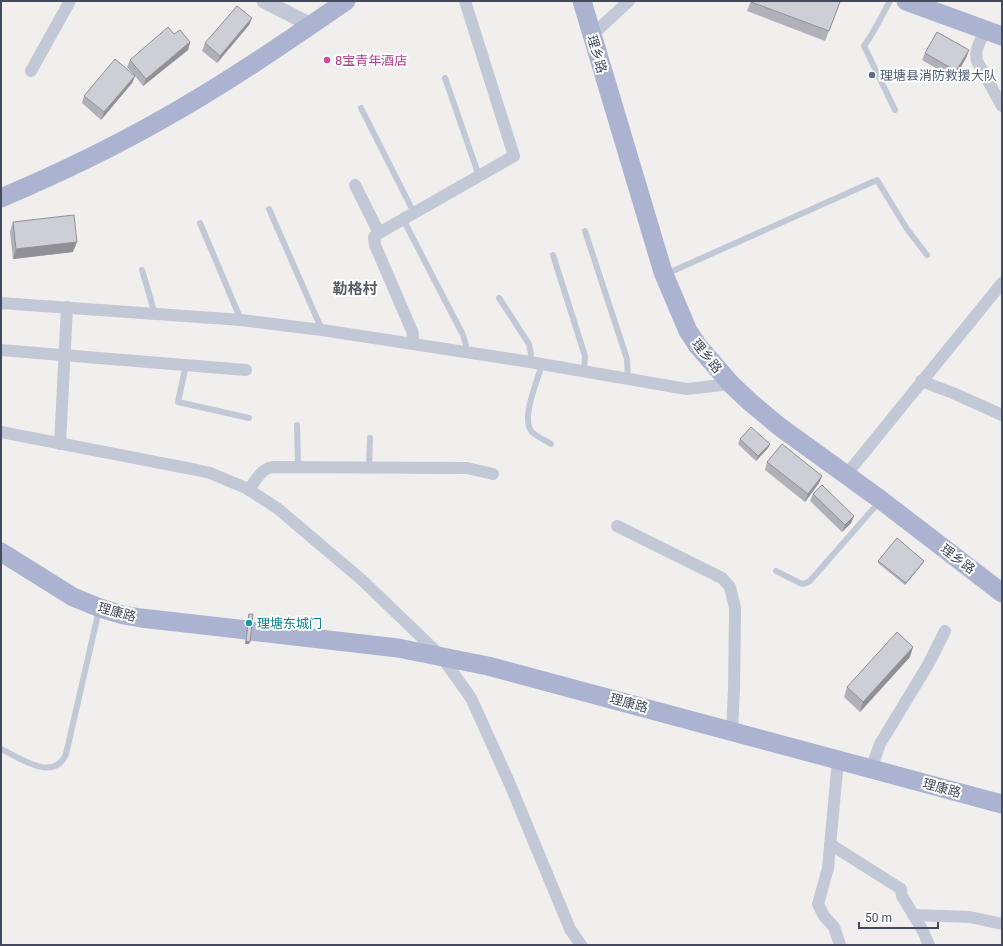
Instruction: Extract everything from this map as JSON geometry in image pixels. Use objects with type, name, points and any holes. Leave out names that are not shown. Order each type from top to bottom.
[{"type":"main road","points":[[1,198],[75,165],[153,125],[228,81],[346,1]]},
{"type":"main road","name":"理乡路","points":[[582,1],[664,275],[688,331],[710,362],[750,402],[780,427],[881,500],[1002,593]]},
{"type":"main road","points":[[906,1],[994,33]]},
{"type":"main road","name":"理康路","points":[[1,552],[72,597],[123,615],[398,648],[488,666],[1002,804]]},
{"type":"street","points":[[31,72],[70,1]]},
{"type":"street","points":[[264,1],[311,25]]},
{"type":"street","points":[[412,344],[412,331],[374,242],[374,237],[414,212],[514,156],[465,1]]},
{"type":"street","points":[[592,36],[629,1]]},
{"type":"street","points":[[994,33],[978,47],[976,56],[1002,106]]},
{"type":"street","points":[[355,185],[379,233]]},
{"type":"street","points":[[846,475],[1002,283]]},
{"type":"street","points":[[1,303],[241,320],[322,330],[530,362],[687,389],[731,384]]},
{"type":"street","points":[[60,444],[67,307]]},
{"type":"street","points":[[1,350],[246,370]]},
{"type":"street","points":[[921,381],[953,393],[1002,415]]},
{"type":"street","points":[[1,432],[210,473],[249,490],[277,508],[327,549],[383,599],[441,656],[471,698],[515,795],[570,929],[581,945]]},
{"type":"street","points":[[249,490],[260,474],[266,468],[272,467],[467,468],[493,474]]},
{"type":"street","points":[[617,526],[722,578],[730,587],[735,608],[732,731]]},
{"type":"street","points":[[871,769],[880,744],[929,663],[945,631]]},
{"type":"street","points":[[838,760],[828,868],[818,904],[824,916],[834,927],[840,945]]},
{"type":"street","points":[[830,844],[901,889],[902,896],[923,931],[929,945]]},
{"type":"street","points":[[913,915],[970,917],[1002,924]]},
{"type":"lane","points":[[890,1],[864,46],[895,110]]},
{"type":"lane","points":[[445,78],[479,176]]},
{"type":"lane","points":[[361,108],[414,212]]},
{"type":"lane","points":[[664,275],[877,180],[907,229],[927,255]]},
{"type":"lane","points":[[269,209],[322,330]]},
{"type":"lane","points":[[403,219],[463,335],[466,345],[465,352]]},
{"type":"lane","points":[[200,223],[241,320]]},
{"type":"lane","points":[[585,232],[627,359],[628,379]]},
{"type":"lane","points":[[553,255],[585,356],[584,371]]},
{"type":"lane","points":[[142,270],[155,314]]},
{"type":"lane","points":[[499,298],[529,344],[531,354],[530,362]]},
{"type":"lane","points":[[542,364],[528,409],[527,420],[532,432],[551,444]]},
{"type":"lane","points":[[186,365],[178,402],[249,418]]},
{"type":"lane","points":[[297,425],[298,467]]},
{"type":"lane","points":[[369,468],[370,438]]},
{"type":"lane","points":[[776,571],[802,584],[810,581],[881,500]]},
{"type":"lane","points":[[1,749],[44,768],[56,767],[63,760],[100,608]]},
{"type":"building","points":[[751,1],[838,1],[840,2],[829,31]]},
{"type":"building","points":[[237,6],[252,18],[220,56],[205,43]]},
{"type":"building","points":[[168,27],[174,34],[180,30],[190,42],[146,79],[130,60]]},
{"type":"building","points":[[937,32],[969,50],[956,71],[925,53]]},
{"type":"building","points":[[115,59],[135,76],[104,112],[84,96]]},
{"type":"building","points":[[74,215],[77,242],[16,249],[13,222]]},
{"type":"building","points":[[751,427],[770,444],[758,456],[740,439]]},
{"type":"building","points":[[782,444],[822,476],[808,494],[767,462]]},
{"type":"building","points":[[822,485],[854,516],[845,525],[813,494]]},
{"type":"building","points":[[897,538],[924,561],[906,583],[878,561]]},
{"type":"building","name":"理塘东城门","points":[[249,614],[253,614],[250,642],[246,641]]},
{"type":"building","points":[[897,632],[913,647],[863,702],[847,687]]},
{"type":"place","name":"8宝青年酒店","points":[[327,60]]},
{"type":"place","name":"理塘县消防救援大队","points":[[872,75]]},
{"type":"place","name":"理塘东城门","points":[[249,623]]},
{"type":"district","name":"勒格村","points":[[355,289]]}]
